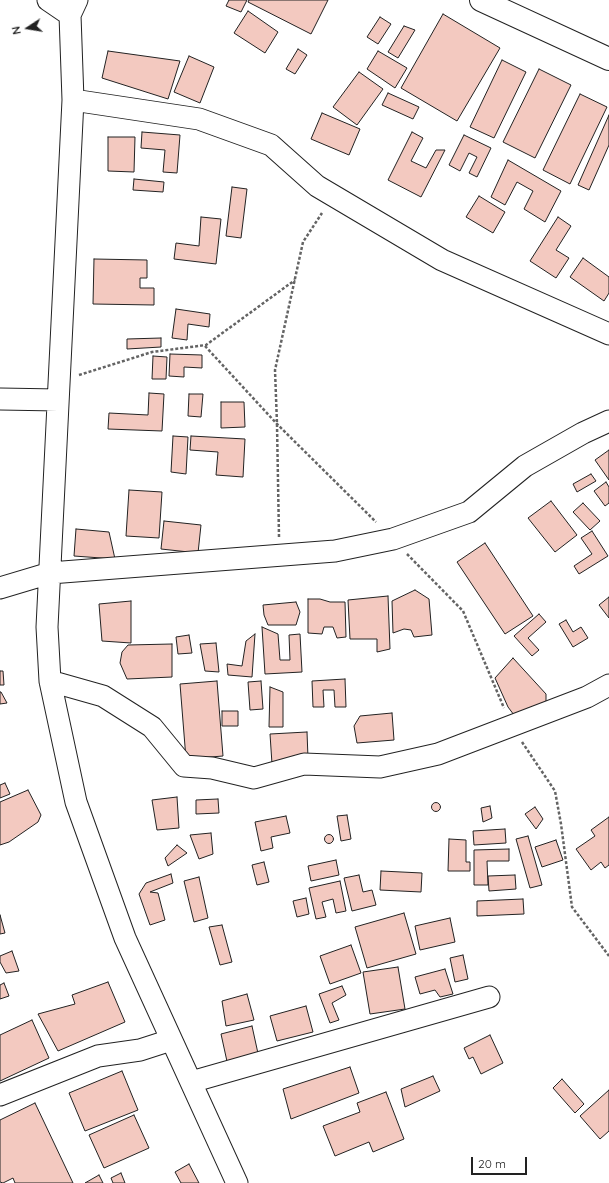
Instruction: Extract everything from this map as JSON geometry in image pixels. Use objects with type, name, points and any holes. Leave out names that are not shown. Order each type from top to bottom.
[{"type":"main road","points":[[481,0],[609,59]]},
{"type":"street","points":[[48,0],[74,7],[73,100],[47,627],[50,681],[76,802],[125,938],[236,1183]]},
{"type":"street","points":[[73,100],[199,119],[271,145],[317,186],[442,260],[609,334]]},
{"type":"street","points":[[0,399],[59,391]]},
{"type":"street","points":[[0,588],[50,573],[335,551],[392,539],[469,512],[525,466],[583,433],[609,421]]},
{"type":"street","points":[[50,681],[103,696],[152,727],[184,766],[212,768],[254,778],[304,764],[380,767],[438,754],[586,697],[609,684]]},
{"type":"street","points":[[191,1082],[489,997]]},
{"type":"street","points":[[0,1095],[98,1056],[140,1050],[171,1040]]},
{"type":"path","points":[[280,555],[275,370],[303,242],[334,196]]},
{"type":"path","points":[[59,391],[152,352],[206,345],[295,280]]},
{"type":"path","points":[[205,346],[277,424],[462,611],[497,689],[511,726],[555,791],[572,907],[609,956]]},
{"type":"building","points":[[229,0],[247,0],[241,12],[226,6]]},
{"type":"building","points":[[249,0],[328,0],[311,34],[248,2]]},
{"type":"building","points":[[248,11],[278,32],[265,53],[234,33]]},
{"type":"building","points":[[443,14],[500,48],[457,121],[401,88]]},
{"type":"building","points":[[380,17],[391,24],[378,44],[367,37]]},
{"type":"building","points":[[404,26],[415,30],[398,58],[388,52]]},
{"type":"building","points":[[298,49],[307,55],[295,74],[286,69]]},
{"type":"building","points":[[108,51],[180,61],[168,99],[102,78]]},
{"type":"building","points":[[378,51],[407,68],[395,88],[367,69]]},
{"type":"building","points":[[189,56],[214,67],[200,103],[174,92]]},
{"type":"building","points":[[502,60],[526,72],[494,138],[470,127]]},
{"type":"building","points":[[539,69],[571,85],[535,158],[503,142]]},
{"type":"building","points":[[359,72],[383,89],[357,125],[333,107]]},
{"type":"building","points":[[388,93],[419,107],[413,119],[382,105]]},
{"type":"building","points":[[580,94],[607,107],[570,184],[543,170]]},
{"type":"building","points":[[322,113],[360,129],[349,155],[311,139]]},
{"type":"building","points":[[609,115],[609,145],[589,190],[578,185]]},
{"type":"building","points":[[142,132],[180,135],[177,173],[163,172],[165,150],[141,148]]},
{"type":"building","points":[[412,132],[423,138],[411,161],[426,168],[436,150],[445,150],[421,197],[388,180]]},
{"type":"building","points":[[464,135],[491,148],[477,177],[469,173],[477,157],[469,153],[460,171],[449,165]]},
{"type":"building","points":[[108,137],[135,137],[134,172],[108,171]]},
{"type":"building","points":[[508,160],[561,191],[545,222],[524,209],[533,191],[517,182],[505,205],[491,197]]},
{"type":"building","points":[[134,179],[164,182],[163,192],[133,190]]},
{"type":"building","points":[[232,187],[247,189],[241,238],[226,236]]},
{"type":"building","points":[[479,196],[505,212],[493,233],[466,217]]},
{"type":"building","points":[[201,217],[221,219],[216,264],[174,259],[176,243],[199,246]]},
{"type":"building","points":[[558,217],[571,226],[556,250],[569,258],[556,278],[530,261]]},
{"type":"building","points":[[583,258],[609,277],[609,293],[604,301],[570,277]]},
{"type":"building","points":[[94,259],[147,260],[147,278],[140,278],[140,288],[154,288],[154,305],[93,304]]},
{"type":"building","points":[[176,309],[210,314],[209,327],[188,324],[187,340],[172,338]]},
{"type":"building","points":[[161,338],[161,347],[127,349],[127,339]]},
{"type":"building","points":[[170,354],[202,355],[202,368],[184,367],[184,377],[169,376]]},
{"type":"building","points":[[153,356],[167,357],[166,379],[152,379]]},
{"type":"building","points":[[149,393],[164,394],[162,431],[108,429],[109,413],[148,415]]},
{"type":"building","points":[[189,394],[203,394],[201,417],[188,416]]},
{"type":"building","points":[[221,402],[244,402],[245,427],[221,428]]},
{"type":"building","points":[[173,436],[188,437],[186,474],[171,472]]},
{"type":"building","points":[[191,436],[245,439],[243,477],[216,475],[218,452],[190,450]]},
{"type":"building","points":[[609,450],[609,480],[595,460]]},
{"type":"building","points":[[591,474],[596,481],[577,492],[573,484]]},
{"type":"building","points":[[606,482],[609,487],[609,503],[605,506],[594,491]]},
{"type":"building","points":[[129,490],[162,492],[159,538],[126,536]]},
{"type":"building","points":[[551,501],[577,535],[555,552],[528,518]]},
{"type":"building","points":[[583,503],[600,521],[590,530],[573,512]]},
{"type":"building","points":[[164,521],[201,525],[198,553],[161,549]]},
{"type":"building","points":[[76,529],[109,532],[115,559],[74,556]]},
{"type":"building","points":[[592,531],[608,556],[579,574],[574,566],[592,554],[581,538]]},
{"type":"building","points":[[485,543],[533,616],[505,634],[457,562]]},
{"type":"building","points":[[415,590],[429,599],[432,635],[414,637],[411,630],[404,629],[393,633],[392,601]]},
{"type":"building","points":[[388,596],[390,649],[377,652],[377,639],[350,639],[348,600]]},
{"type":"building","points":[[609,597],[609,618],[599,605]]},
{"type":"building","points":[[308,599],[320,599],[330,602],[345,602],[346,637],[337,638],[333,627],[324,627],[322,634],[308,633]]},
{"type":"building","points":[[131,601],[131,643],[102,641],[99,604]]},
{"type":"building","points":[[296,602],[300,612],[296,625],[268,625],[264,615],[263,605]]},
{"type":"building","points":[[539,614],[546,622],[528,638],[539,650],[532,656],[514,636]]},
{"type":"building","points":[[566,620],[573,632],[581,627],[588,638],[573,647],[559,624]]},
{"type":"building","points":[[262,627],[278,634],[280,660],[290,660],[289,635],[300,634],[302,672],[265,674]]},
{"type":"building","points":[[255,634],[252,677],[228,675],[227,664],[242,666],[246,641]]},
{"type":"building","points":[[189,635],[192,653],[178,654],[176,637]]},
{"type":"building","points":[[216,643],[219,672],[205,671],[200,644]]},
{"type":"building","points":[[172,644],[172,677],[127,679],[120,663],[122,652],[128,645]]},
{"type":"building","points":[[513,658],[546,694],[546,704],[517,719],[508,707],[495,678]]},
{"type":"building","points":[[0,671],[3,671],[4,685],[0,685]]},
{"type":"building","points":[[345,679],[346,707],[335,707],[334,690],[323,690],[324,707],[313,707],[312,681]]},
{"type":"building","points":[[217,681],[223,756],[186,759],[180,684]]},
{"type":"building","points":[[261,681],[263,709],[250,710],[248,682]]},
{"type":"building","points":[[270,687],[283,692],[283,727],[269,727]]},
{"type":"building","points":[[1,692],[7,703],[0,704]]},
{"type":"building","points":[[222,711],[238,711],[238,726],[222,726]]},
{"type":"building","points":[[392,713],[394,740],[357,743],[354,726],[360,716]]},
{"type":"building","points":[[307,732],[308,758],[272,764],[270,734]]},
{"type":"building","points":[[5,783],[10,794],[0,798],[0,785]]},
{"type":"building","points":[[28,790],[41,815],[38,822],[9,842],[0,845],[0,802]]},
{"type":"building","points":[[177,797],[179,828],[157,830],[152,800]]},
{"type":"building","points":[[218,799],[219,813],[196,814],[196,800]]},
{"type":"building","points":[[436,802],[441,807],[436,812],[431,807]]},
{"type":"building","points":[[490,806],[492,818],[483,822],[481,808]]},
{"type":"building","points":[[535,807],[543,819],[536,829],[525,814]]},
{"type":"building","points":[[347,815],[351,839],[341,841],[337,816]]},
{"type":"building","points":[[286,816],[290,833],[271,837],[273,848],[261,851],[255,822]]},
{"type":"building","points":[[609,817],[609,865],[605,868],[601,862],[591,870],[576,849],[595,836],[591,830]]},
{"type":"building","points":[[505,829],[506,843],[474,845],[473,831]]},
{"type":"building","points":[[211,833],[213,854],[199,859],[190,835]]},
{"type":"building","points":[[329,834],[334,839],[329,844],[324,839]]},
{"type":"building","points":[[528,836],[542,885],[530,888],[516,839]]},
{"type":"building","points":[[449,839],[466,840],[466,862],[470,862],[470,871],[448,871]]},
{"type":"building","points":[[556,840],[563,860],[542,867],[535,847]]},
{"type":"building","points":[[177,845],[187,853],[168,866],[165,858]]},
{"type":"building","points":[[509,849],[509,861],[487,861],[488,885],[474,885],[474,850]]},
{"type":"building","points":[[336,860],[339,875],[311,881],[308,866]]},
{"type":"building","points":[[264,862],[269,882],[257,885],[252,865]]},
{"type":"building","points":[[381,871],[422,873],[421,892],[380,890]]},
{"type":"building","points":[[171,874],[173,883],[150,892],[158,893],[165,920],[150,925],[139,894],[146,883]]},
{"type":"building","points":[[359,875],[363,892],[372,890],[376,905],[352,911],[344,878]]},
{"type":"building","points":[[515,875],[516,889],[489,891],[488,876]]},
{"type":"building","points":[[199,877],[208,918],[194,922],[184,881]]},
{"type":"building","points":[[340,881],[346,911],[336,913],[333,899],[322,902],[326,917],[316,919],[309,888]]},
{"type":"building","points":[[306,898],[309,914],[297,917],[293,901]]},
{"type":"building","points":[[523,899],[524,914],[477,916],[477,901]]},
{"type":"building","points":[[404,913],[416,954],[367,968],[355,927]]},
{"type":"building","points":[[0,915],[5,933],[0,934]]},
{"type":"building","points":[[450,918],[455,942],[420,950],[415,926]]},
{"type":"building","points":[[222,925],[232,962],[220,965],[209,927]]},
{"type":"building","points":[[351,945],[361,973],[330,984],[320,956]]},
{"type":"building","points":[[12,951],[19,971],[6,973],[0,962],[0,956]]},
{"type":"building","points":[[463,955],[468,979],[455,982],[450,958]]},
{"type":"building","points":[[398,967],[405,1009],[370,1014],[363,972]]},
{"type":"building","points":[[445,969],[453,994],[440,997],[435,990],[420,994],[415,977]]},
{"type":"building","points":[[108,982],[125,1022],[58,1051],[38,1014],[75,1004],[72,995]]},
{"type":"building","points":[[4,983],[9,996],[0,999],[0,985]]},
{"type":"building","points":[[342,986],[346,995],[332,1003],[339,1020],[330,1023],[319,994]]},
{"type":"building","points":[[247,994],[254,1020],[226,1026],[222,1001]]},
{"type":"building","points":[[306,1006],[313,1032],[277,1041],[270,1016]]},
{"type":"building","points":[[32,1020],[49,1058],[0,1081],[0,1035]]},
{"type":"building","points":[[252,1026],[259,1058],[228,1066],[221,1034]]},
{"type":"building","points":[[490,1035],[503,1063],[481,1074],[473,1057],[469,1059],[464,1048]]},
{"type":"building","points":[[350,1067],[359,1093],[291,1119],[283,1089]]},
{"type":"building","points":[[122,1071],[138,1110],[85,1131],[69,1093]]},
{"type":"building","points":[[433,1076],[440,1091],[405,1107],[401,1089]]},
{"type":"building","points":[[562,1079],[584,1104],[575,1113],[553,1088]]},
{"type":"building","points":[[609,1090],[609,1131],[600,1139],[580,1116]]},
{"type":"building","points":[[386,1092],[404,1139],[373,1152],[369,1142],[335,1156],[323,1126],[360,1112],[357,1103]]},
{"type":"building","points":[[35,1103],[73,1183],[15,1183],[13,1178],[3,1183],[0,1182],[0,1120]]},
{"type":"building","points":[[134,1115],[149,1148],[104,1168],[89,1135]]},
{"type":"building","points":[[189,1164],[199,1183],[181,1183],[175,1172]]},
{"type":"building","points":[[121,1173],[125,1183],[113,1183],[111,1178]]},
{"type":"building","points":[[99,1175],[103,1183],[85,1183]]}]
